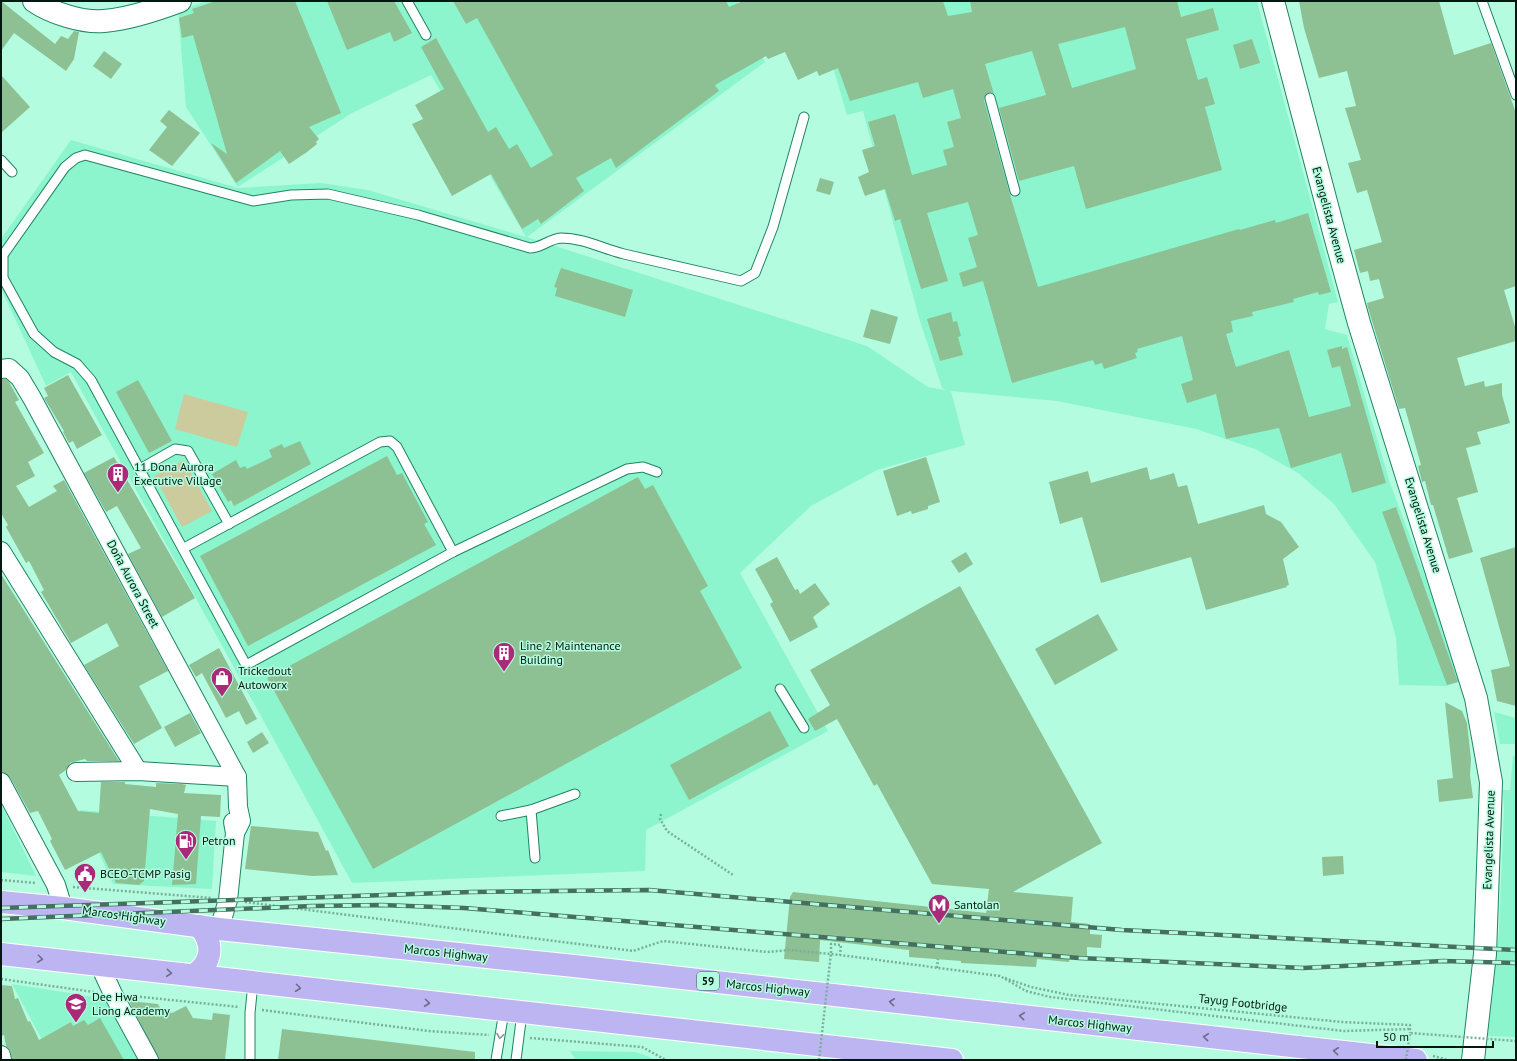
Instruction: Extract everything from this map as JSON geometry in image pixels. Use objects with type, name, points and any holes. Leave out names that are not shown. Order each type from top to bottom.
[{"type":"main road","name":"Marcos Highway","points":[[1,902],[63,908],[217,928],[1416,1060]]},
{"type":"main road","points":[[194,975],[205,965],[210,953],[208,939],[217,928],[223,940],[217,954],[218,967],[224,979]]},
{"type":"main road","points":[[1,954],[952,1060]]},
{"type":"street","points":[[34,1],[45,8],[73,18],[102,22],[160,5],[180,1]]},
{"type":"street","name":"Evangelista Avenue","points":[[1273,1],[1334,236],[1359,323],[1472,681],[1478,706],[1486,749],[1490,789],[1485,954],[1473,1060]]},
{"type":"street","name":"Doña Aurora Street","points":[[5,368],[20,378],[32,398],[237,777],[238,807],[241,821],[235,833],[228,900],[217,928]]},
{"type":"street","points":[[1,551],[138,771]]},
{"type":"street","points":[[76,772],[138,771],[237,777]]},
{"type":"street","points":[[1,782],[56,885],[63,908]]},
{"type":"street","points":[[100,966],[113,994],[149,1060]]},
{"type":"street","points":[[1,1055],[2,1060]]},
{"type":"lane","points":[[407,1],[426,35]]},
{"type":"lane","points":[[1482,1],[1516,95]]},
{"type":"lane","points":[[990,98],[1015,191]]},
{"type":"lane","points":[[657,472],[643,467],[627,469],[453,552],[246,665],[184,548],[91,380],[77,364],[54,352],[34,334],[3,278],[3,255],[65,167],[76,158],[85,155],[254,201],[290,195],[328,194],[418,215],[530,248],[537,248],[545,242],[560,238],[584,241],[622,253],[741,281],[754,273],[773,227],[804,116]]},
{"type":"lane","points":[[1,160],[12,172]]},
{"type":"lane","points":[[184,548],[380,442],[390,441],[397,447],[453,552]]},
{"type":"lane","points":[[140,468],[175,449],[188,451],[229,524]]},
{"type":"lane","points":[[780,689],[804,728]]},
{"type":"lane","points":[[501,816],[531,810],[574,794]]},
{"type":"lane","points":[[531,810],[535,858]]},
{"type":"lane","points":[[250,1060],[250,1009],[254,983]]},
{"type":"lane","points":[[496,1060],[500,1036],[513,1012]]},
{"type":"lane","points":[[513,1012],[520,1038],[516,1060]]},
{"type":"path","points":[[660,814],[660,819],[667,831],[733,875]]},
{"type":"path","points":[[1,880],[228,900],[633,951],[663,941],[767,952],[790,950],[840,955],[1000,976],[1026,991],[1040,995],[1344,1031],[1405,1028],[1410,1031],[1516,1042]]},
{"type":"path","points":[[819,1060],[831,944],[841,945],[840,955]]},
{"type":"path","points":[[937,968],[938,959]]},
{"type":"path","name":"Tayug Footbridge","points":[[1000,976],[1031,987],[1069,995],[1342,1022],[1410,1025],[1410,1031]]},
{"type":"path","points":[[1,979],[113,994],[428,1031],[500,1036]]},
{"type":"path","points":[[1406,1060],[1410,1031]]},
{"type":"path","points":[[520,1038],[642,1047],[666,1060]]},
{"type":"shaded area","points":[[207,1],[737,1],[765,62],[527,237],[867,346],[928,387],[945,390],[942,388],[919,318],[863,111],[847,115],[821,26],[894,1],[1257,1],[1338,302],[1329,304],[1325,329],[1347,335],[1390,483],[1464,680],[1447,686],[1399,685],[1396,638],[1375,562],[1334,504],[1298,473],[1255,449],[1196,429],[1057,401],[951,391],[965,445],[877,470],[811,506],[740,573],[828,731],[646,830],[645,871],[352,883],[71,372],[46,386],[1,288],[1,239],[71,140],[238,188],[321,183],[368,190],[526,237],[431,75],[352,113],[238,187],[186,107],[178,11]]},
{"type":"shaded area","points":[[184,394],[248,412],[237,447],[175,429]]},
{"type":"shaded area","points":[[184,460],[212,511],[182,527],[154,476]]},
{"type":"shaded area","points":[[1494,712],[1516,718],[1516,744],[1500,744]]},
{"type":"shaded area","points":[[1513,756],[1516,756],[1516,1037],[1488,1036],[1499,930],[1504,808],[1503,790],[1510,790]]},
{"type":"shaded area","points":[[1,804],[36,876],[1,872]]},
{"type":"shaded area","points":[[80,810],[216,821],[212,889],[113,884]]},
{"type":"shaded area","name":"Dee Hwa Liong Academy","points":[[12,984],[107,999],[138,1060],[39,1060],[46,1047]]},
{"type":"shaded area","points":[[570,1051],[635,1052],[650,1057],[652,1060],[576,1060]]},
{"type":"building","points":[[1,1],[55,44],[61,36],[68,39],[74,31],[79,32],[74,59],[66,71],[14,33],[1,51]]},
{"type":"building","points":[[216,1],[295,1],[341,113],[309,127],[319,139],[316,142],[317,144],[289,164],[280,151],[236,183],[211,143],[227,154],[193,35],[182,38],[179,18],[194,13],[192,9]]},
{"type":"building","points":[[327,1],[394,1],[412,33],[394,42],[390,32],[347,50]]},
{"type":"building","points":[[453,1],[726,1],[729,7],[743,1],[943,1],[948,16],[972,12],[970,1],[1177,1],[1181,17],[1213,8],[1219,30],[1186,39],[1198,80],[1207,77],[1215,104],[1205,107],[1222,170],[1086,209],[1074,166],[1019,181],[999,108],[1046,95],[1032,51],[985,64],[994,94],[991,92],[986,94],[984,100],[1010,195],[1038,287],[1239,229],[1240,230],[1275,220],[1276,223],[1308,213],[1331,292],[1319,295],[1318,292],[1293,299],[1294,302],[1252,312],[1253,316],[1231,321],[1233,332],[1226,334],[1236,367],[1289,350],[1309,417],[1351,406],[1340,366],[1332,368],[1327,350],[1342,346],[1342,349],[1347,347],[1386,483],[1352,493],[1341,453],[1291,468],[1279,428],[1226,439],[1216,394],[1187,403],[1181,384],[1193,380],[1182,336],[1137,349],[1138,352],[1135,353],[1137,358],[1104,369],[1102,363],[1095,365],[1093,360],[1012,383],[983,281],[963,287],[959,273],[977,267],[968,238],[978,235],[968,202],[927,213],[948,281],[921,289],[900,219],[895,221],[885,189],[865,196],[858,177],[869,172],[862,150],[875,146],[868,122],[895,114],[912,175],[947,165],[943,150],[954,147],[947,122],[961,118],[953,89],[923,98],[918,82],[850,101],[838,68],[819,76],[817,71],[798,80],[785,52],[768,59],[766,56],[715,85],[719,91],[616,168],[611,158],[576,178],[584,191],[541,224],[538,219],[522,229],[491,174],[452,196],[412,124],[423,119],[415,105],[444,89],[421,47],[436,38],[488,132],[496,127],[509,149],[517,144],[531,168],[553,155],[477,18],[466,24]],"holes":[[[1125,27],[1136,69],[1072,88],[1058,44]]]},
{"type":"building","points":[[1299,1],[1439,1],[1454,55],[1491,43],[1516,113],[1516,286],[1504,290],[1516,330],[1516,341],[1457,358],[1465,386],[1484,381],[1485,387],[1502,383],[1502,395],[1510,423],[1477,432],[1481,444],[1466,448],[1478,492],[1457,498],[1473,552],[1449,559],[1433,505],[1431,505],[1425,481],[1422,482],[1418,466],[1421,465],[1405,408],[1399,409],[1368,308],[1367,303],[1384,298],[1379,279],[1370,281],[1368,271],[1360,273],[1354,250],[1382,242],[1367,190],[1357,193],[1348,163],[1361,160],[1345,108],[1356,106],[1347,71],[1319,78],[1304,28]]},
{"type":"building","points":[[1252,39],[1260,63],[1240,69],[1233,45]]},
{"type":"building","points":[[104,51],[122,64],[111,79],[93,66]]},
{"type":"building","points":[[1,75],[30,107],[1,133]]},
{"type":"building","points":[[169,110],[200,133],[172,166],[149,150],[167,127],[160,121]]},
{"type":"building","points":[[820,178],[834,182],[830,195],[816,191]]},
{"type":"building","points":[[561,268],[633,290],[625,317],[555,296],[557,288],[554,287]]},
{"type":"building","points":[[871,309],[898,317],[890,344],[863,337]]},
{"type":"building","points":[[951,312],[953,322],[957,321],[961,336],[958,337],[963,355],[940,361],[927,319]]},
{"type":"building","points":[[68,375],[102,435],[77,449],[73,441],[69,443],[63,432],[64,431],[44,398],[48,396],[44,388]]},
{"type":"building","points":[[1,379],[6,379],[9,382],[19,400],[15,402],[44,453],[28,462],[35,476],[16,486],[29,507],[57,491],[53,486],[64,480],[168,671],[139,686],[162,728],[134,744],[84,665],[119,646],[107,623],[71,643],[41,592],[44,590],[29,561],[26,563],[6,527],[8,525],[1,513]]},
{"type":"building","points":[[138,380],[172,441],[149,453],[116,392]]},
{"type":"building","points":[[300,441],[311,464],[234,506],[231,500],[228,502],[212,474],[236,460],[240,468],[245,466],[247,469],[272,457],[269,450],[282,444],[284,448]]},
{"type":"building","points":[[387,456],[397,475],[402,473],[428,522],[424,524],[436,545],[248,646],[200,556]]},
{"type":"building","points":[[114,457],[195,598],[162,617],[128,554],[141,548],[117,506],[106,512],[84,473]]},
{"type":"building","points":[[926,457],[940,502],[928,506],[928,509],[912,514],[911,511],[897,516],[883,471]]},
{"type":"building","points":[[1147,467],[1150,480],[1174,473],[1178,487],[1187,485],[1198,524],[1264,505],[1266,514],[1281,522],[1299,547],[1283,559],[1289,585],[1286,586],[1287,587],[1206,610],[1191,557],[1101,583],[1082,517],[1060,524],[1049,482],[1088,471],[1091,483]]},
{"type":"building","name":"Line 2 Maintenance Building","points":[[638,477],[645,489],[653,485],[708,586],[700,591],[742,668],[373,869],[267,678]]},
{"type":"building","points":[[1396,507],[1458,682],[1447,685],[1382,512]]},
{"type":"building","points":[[1516,547],[1516,706],[1497,701],[1491,670],[1510,666],[1480,558]]},
{"type":"building","points":[[966,552],[973,564],[959,573],[951,561]]},
{"type":"building","points":[[777,557],[795,590],[798,589],[800,594],[815,583],[830,604],[813,617],[818,627],[790,642],[770,604],[773,602],[755,569]]},
{"type":"building","points":[[1,574],[119,761],[87,761],[85,759],[70,763],[66,770],[59,775],[78,811],[99,813],[101,782],[125,782],[125,784],[156,787],[156,783],[182,784],[186,785],[184,793],[221,795],[220,817],[201,816],[196,884],[172,885],[178,814],[150,809],[144,881],[139,885],[116,883],[101,852],[65,870],[50,841],[52,839],[38,811],[30,813],[10,777],[1,772]]},
{"type":"building","points":[[960,586],[1102,843],[1013,892],[1073,897],[1071,922],[1090,924],[1090,934],[1102,935],[1101,948],[1087,947],[1087,958],[1070,955],[1069,962],[1037,959],[1036,967],[961,963],[961,961],[909,957],[909,950],[820,940],[819,962],[784,959],[790,897],[793,892],[986,913],[989,889],[932,884],[877,784],[874,786],[837,719],[815,731],[808,719],[830,705],[810,670]]},
{"type":"building","points":[[1098,614],[1118,650],[1055,685],[1035,649]]},
{"type":"building","points":[[219,648],[257,719],[246,725],[239,711],[226,718],[202,673],[196,677],[189,665]]},
{"type":"building","points":[[1445,702],[1462,711],[1467,723],[1473,798],[1439,802],[1437,780],[1453,778]]},
{"type":"building","points":[[770,711],[789,746],[689,800],[670,765]]},
{"type":"building","points":[[190,713],[201,733],[175,747],[164,727]]},
{"type":"building","points":[[262,732],[269,743],[253,753],[247,742]]},
{"type":"building","points":[[251,826],[318,832],[326,851],[328,850],[338,875],[312,876],[245,869]]},
{"type":"building","points":[[1343,856],[1344,874],[1323,876],[1322,857]]},
{"type":"building","points":[[1,985],[12,986],[15,999],[18,998],[28,1022],[30,1021],[39,1040],[71,1022],[73,1026],[84,1020],[88,1025],[100,1018],[124,1060],[12,1060],[11,1053],[6,1046],[4,1035],[1,1036]]},
{"type":"building","points":[[129,1001],[158,1004],[161,1010],[172,1013],[186,1006],[193,1018],[212,1020],[213,1013],[230,1015],[225,1060],[159,1060]]},
{"type":"building","points":[[282,1029],[475,1052],[475,1060],[278,1060]]},
{"type":"railway","points":[[1,908],[471,892],[649,890],[1122,930],[1516,950]]},
{"type":"railway","points":[[1,919],[312,906],[381,905],[464,908],[1079,958],[1303,968],[1443,961],[1516,963]]},
{"type":"place","name":"11 Dona Aurora Executive Village","points":[[118,494]]},
{"type":"place","name":"Line 2 Maintenance Building","points":[[504,672]]},
{"type":"place","name":"Trickedout Autoworx","points":[[222,698]]},
{"type":"place","name":"Petron","points":[[186,860]]},
{"type":"place","name":"BCEO-TCMP Pasig","points":[[85,894]]},
{"type":"place","name":"Santolan","points":[[939,924]]},
{"type":"place","name":"Dee Hwa Liong Academy","points":[[76,1024]]}]
